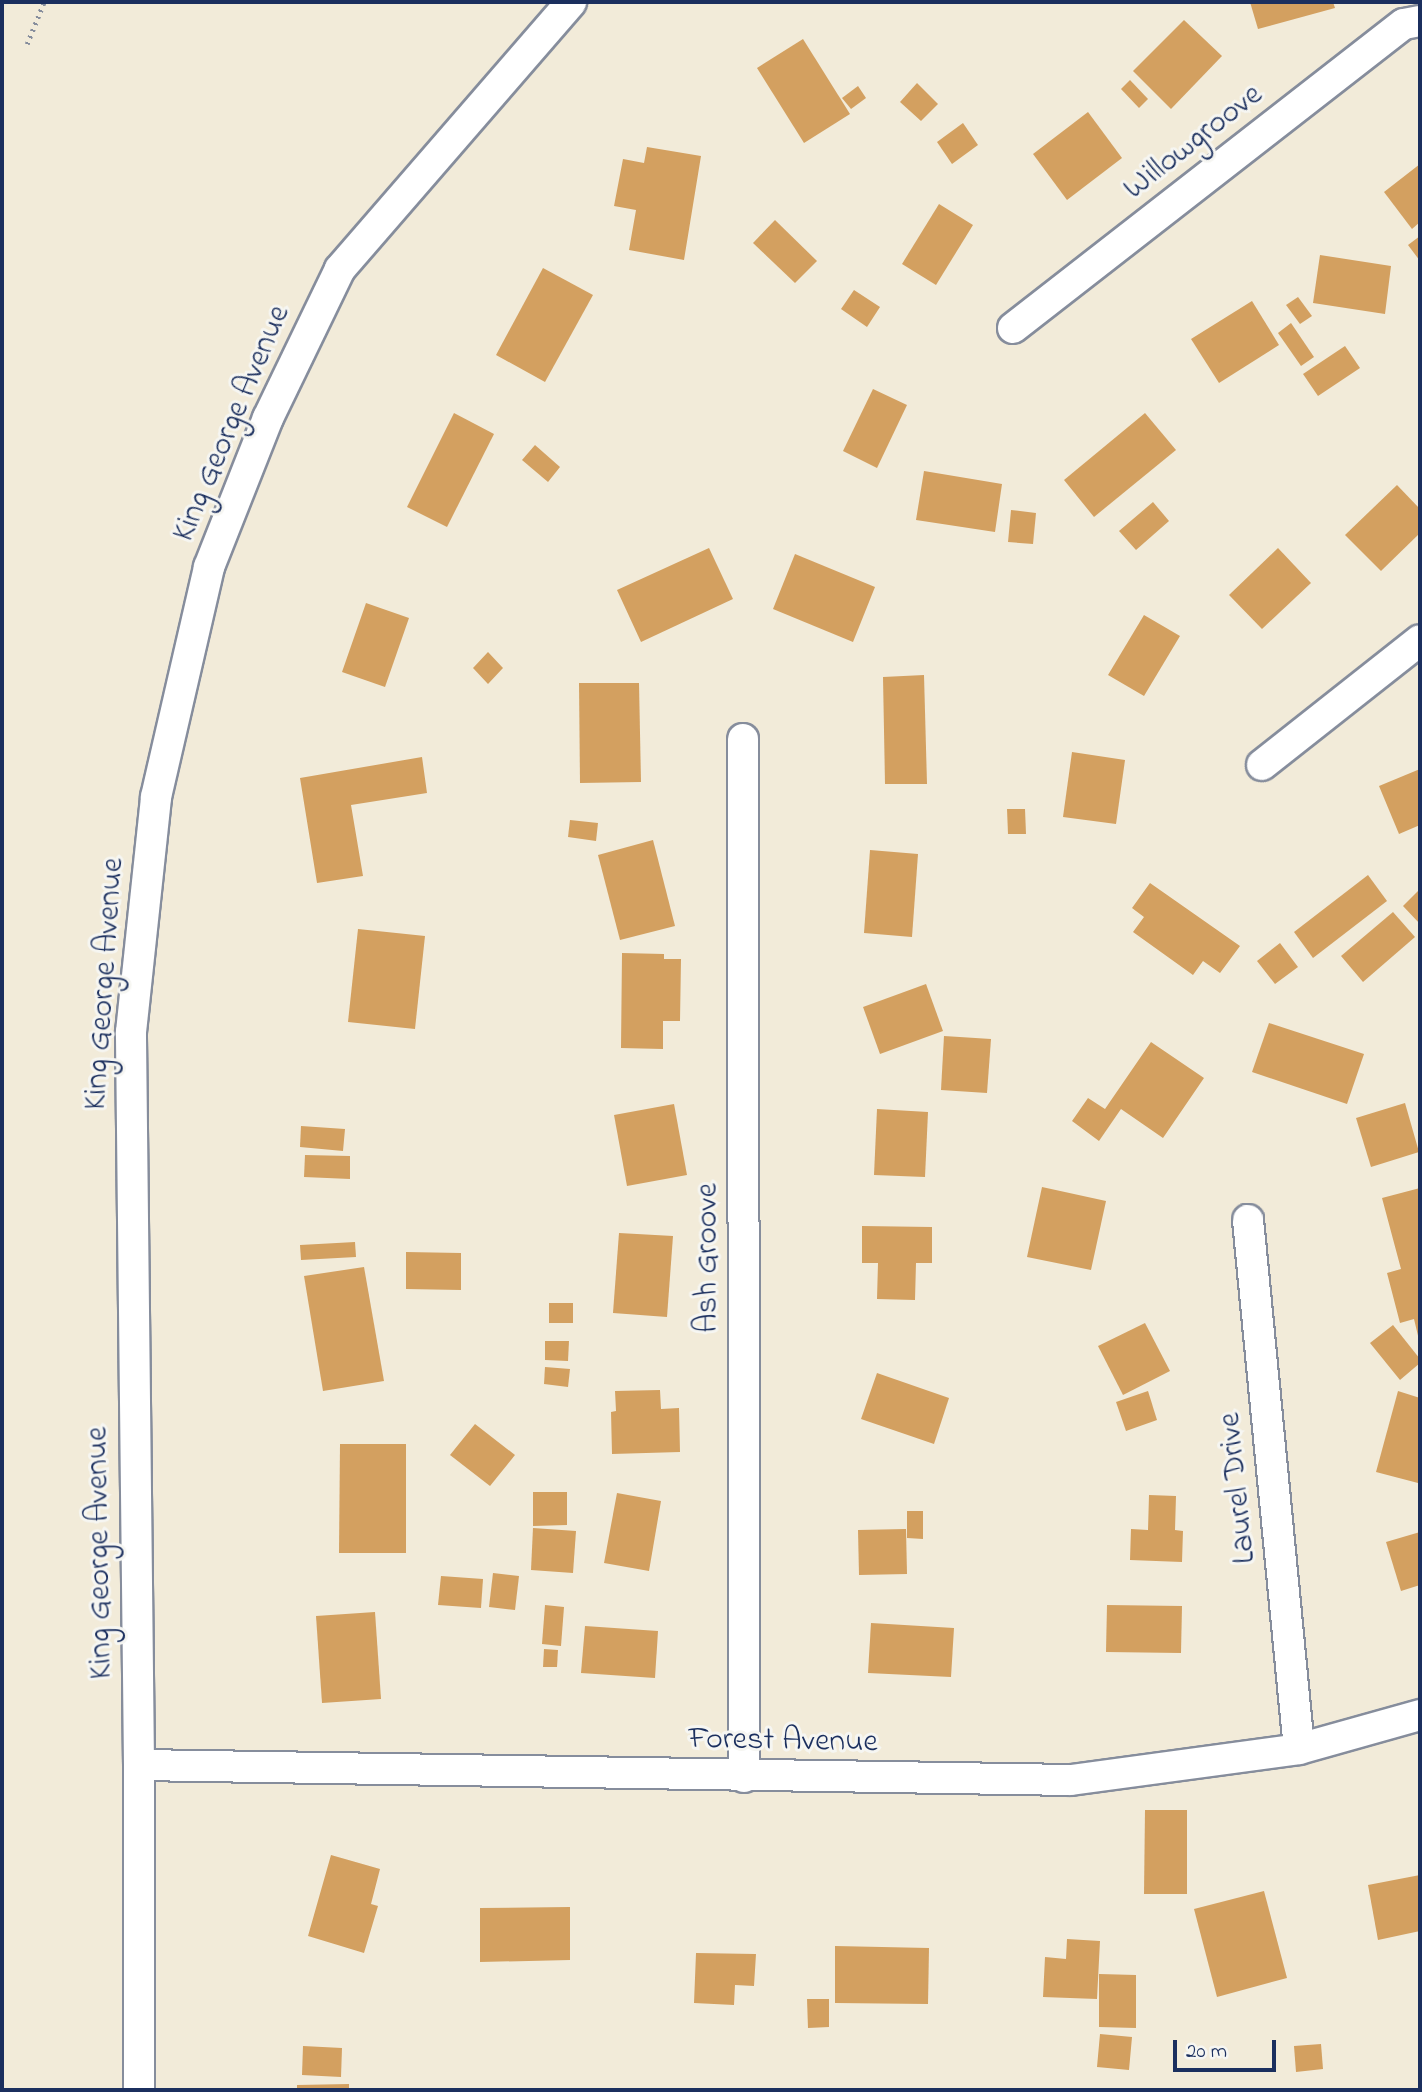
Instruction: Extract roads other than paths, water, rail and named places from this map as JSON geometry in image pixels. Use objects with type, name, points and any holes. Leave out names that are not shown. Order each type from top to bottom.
[{"type":"street","name":"King George Avenue","points":[[139,2090],[139,1765],[131,1032],[156,797],[209,567],[268,418],[340,269],[571,2]]},
{"type":"street","name":"Willowgroove","points":[[1013,328],[1404,23],[1420,21]]},
{"type":"street","points":[[1262,765],[1420,640]]},
{"type":"street","name":"Ash Groove","points":[[743,739],[744,1777]]},
{"type":"street","name":"Laurel Drive","points":[[1248,1220],[1299,1749]]},
{"type":"street","name":"Forest Avenue","points":[[139,1765],[744,1777],[1071,1780],[1299,1749],[1420,1715]]}]
